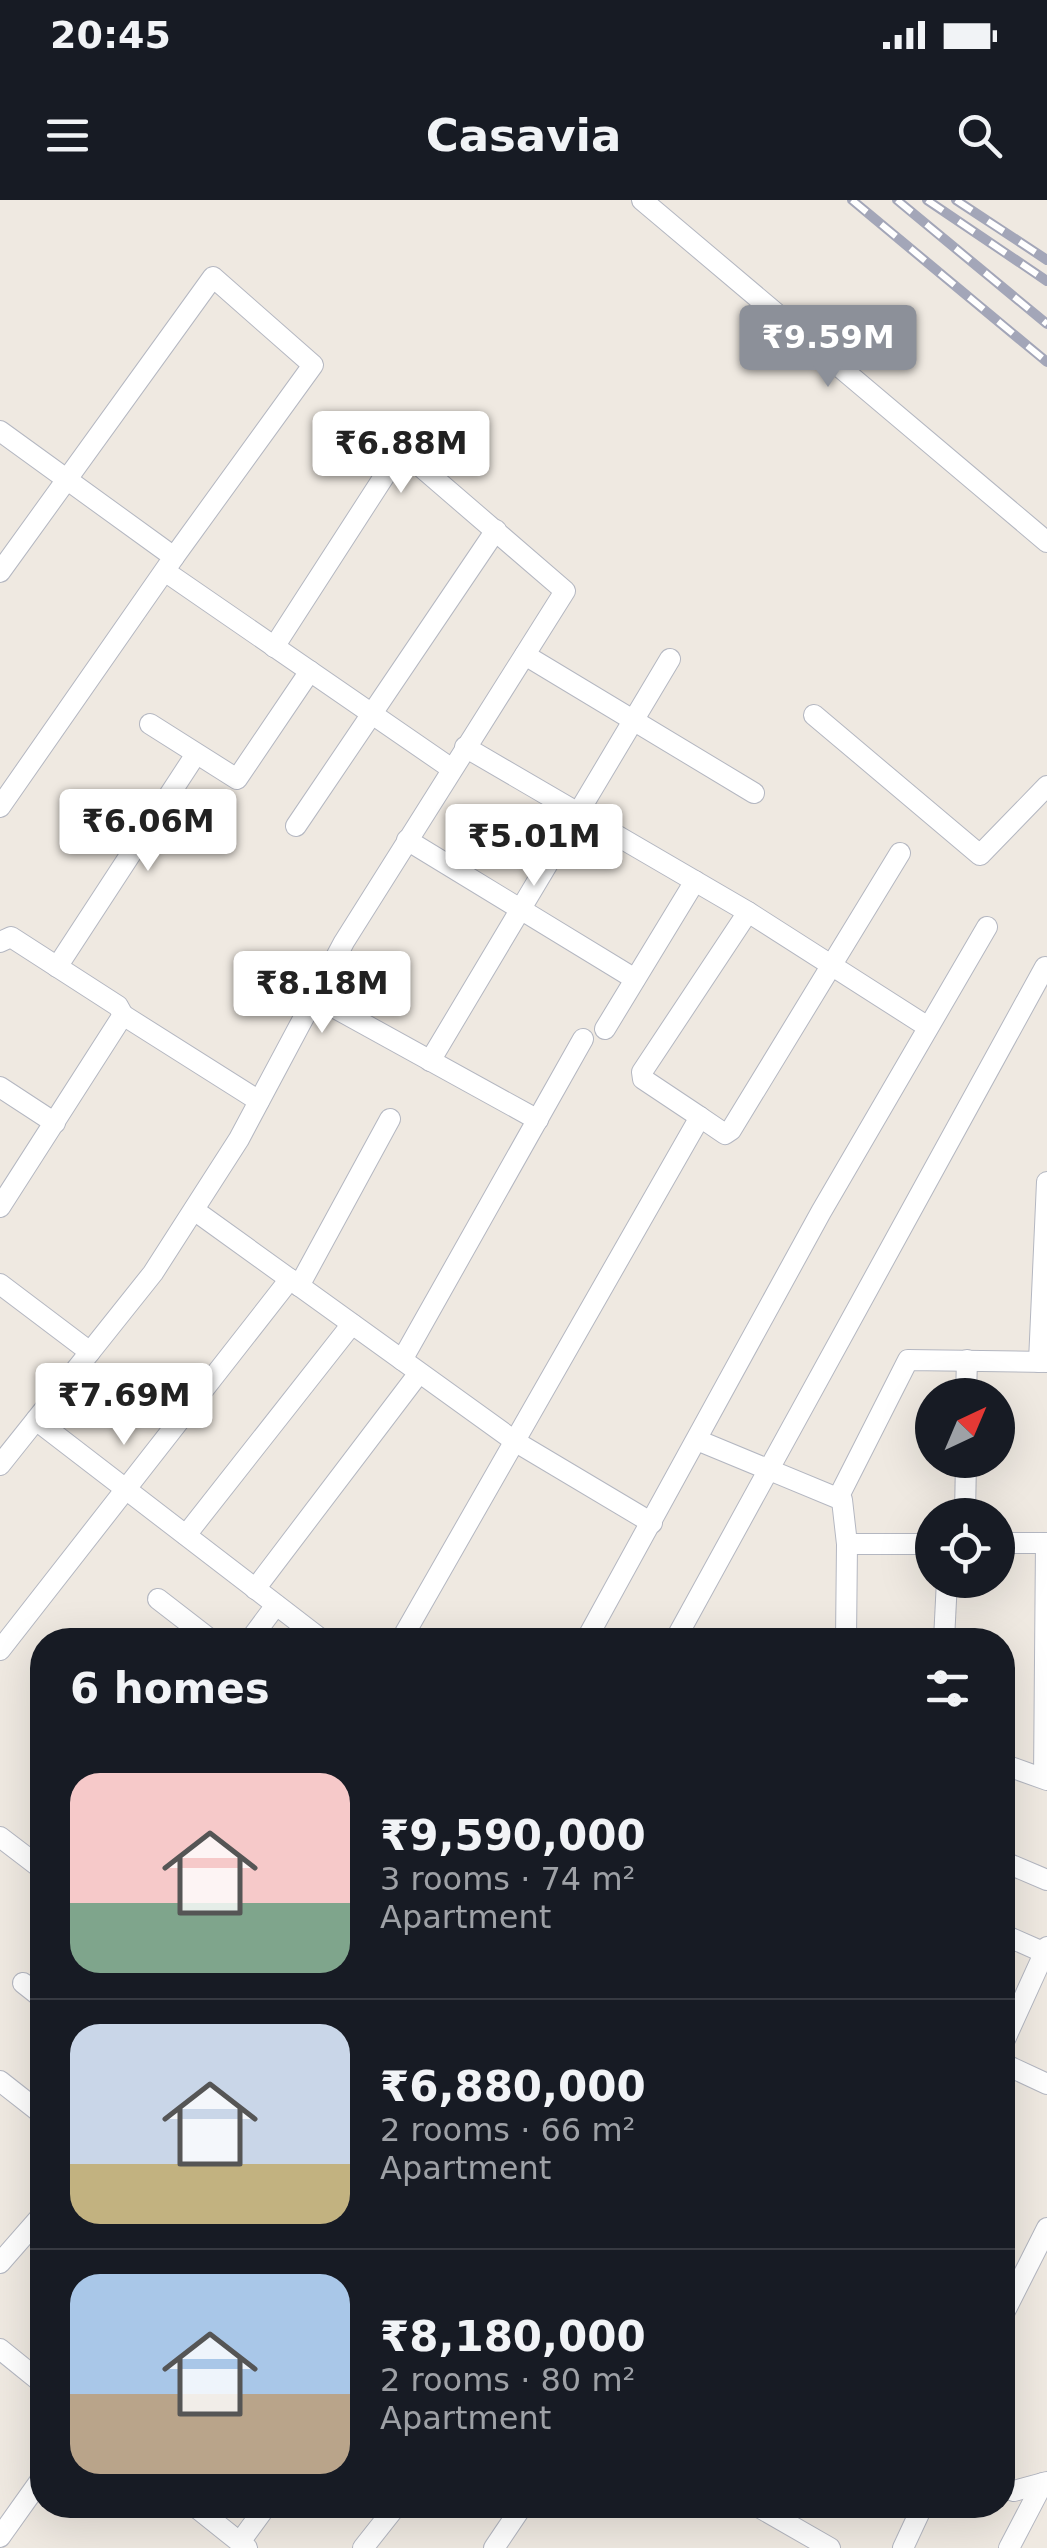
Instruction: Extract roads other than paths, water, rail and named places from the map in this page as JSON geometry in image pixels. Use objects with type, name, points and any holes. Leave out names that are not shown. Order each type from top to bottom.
[{"type":"street","points":[[642,200],[1047,542]]},
{"type":"street","points":[[0,572],[213,276],[313,365],[0,807]]},
{"type":"street","points":[[0,431],[68,479],[274,646],[452,769]]},
{"type":"street","points":[[0,1465],[153,1273],[194,1210],[407,840],[565,591],[414,459],[400,456],[274,646]]},
{"type":"street","points":[[296,826],[496,530]]},
{"type":"street","points":[[525,655],[754,793]]},
{"type":"street","points":[[430,1060],[670,660]]},
{"type":"street","points":[[150,724],[237,779],[310,671]]},
{"type":"street","points":[[814,715],[980,855],[1047,786]]},
{"type":"street","points":[[465,748],[748,912],[928,1027]]},
{"type":"street","points":[[57,967],[196,754]]},
{"type":"street","points":[[407,840],[636,979]]},
{"type":"street","points":[[748,912],[642,1072],[643,1079],[725,1134],[900,853]]},
{"type":"street","points":[[605,1030],[695,881]]},
{"type":"street","points":[[593,1628],[986,928]]},
{"type":"street","points":[[0,942],[11,937],[118,1006],[123,1015],[259,1101]]},
{"type":"street","points":[[682,1628],[1045,968]]},
{"type":"street","points":[[315,997],[538,1120]]},
{"type":"street","points":[[0,1207],[123,1015]]},
{"type":"street","points":[[255,1589],[411,1367],[583,1039]]},
{"type":"street","points":[[0,1087],[55,1123]]},
{"type":"street","points":[[408,1628],[700,1117]]},
{"type":"street","points":[[0,1650],[124,1488],[294,1282],[390,1118]]},
{"type":"street","points":[[838,1498],[902,1366],[913,1358],[1043,1362],[1047,1182]]},
{"type":"street","points":[[194,1210],[516,1442],[652,1523]]},
{"type":"street","points":[[0,1284],[90,1352]]},
{"type":"street","points":[[186,1536],[352,1324]]},
{"type":"street","points":[[966,1378],[967,1360]]},
{"type":"street","points":[[36,1420],[306,1628]]},
{"type":"street","points":[[696,1440],[846,1504],[846,1628]]},
{"type":"street","points":[[1015,1543],[1046,1543],[1045,1779],[1015,1769]]},
{"type":"street","points":[[848,1544],[915,1544]]},
{"type":"street","points":[[945,1628],[946,1598]]},
{"type":"street","points":[[158,1599],[195,1628]]},
{"type":"street","points":[[259,1628],[276,1605]]},
{"type":"street","points":[[4,1848],[30,1862]]},
{"type":"street","points":[[1015,1867],[1047,1880]]},
{"type":"street","points":[[1015,1939],[1046,1950],[1015,2018]]},
{"type":"street","points":[[23,1983],[30,1989]]},
{"type":"street","points":[[1015,2069],[1047,2084]]},
{"type":"street","points":[[0,2081],[30,2105]]},
{"type":"street","points":[[1015,2291],[1047,2228]]},
{"type":"street","points":[[0,2264],[30,2230]]},
{"type":"street","points":[[0,2349],[30,2374]]},
{"type":"street","points":[[1015,2491],[1045,2482]]},
{"type":"street","points":[[1009,2548],[1045,2482]]},
{"type":"street","points":[[0,2537],[30,2495]]},
{"type":"street","points":[[209,2518],[243,2545],[259,2518]]},
{"type":"street","points":[[363,2548],[387,2518]]},
{"type":"street","points":[[494,2548],[510,2518]]},
{"type":"street","points":[[778,2518],[830,2548]]},
{"type":"street","points":[[903,2548],[918,2518]]},
{"type":"railway","points":[[852,200],[1047,362]]},
{"type":"railway","points":[[897,200],[1047,324]]},
{"type":"railway","points":[[927,200],[1047,281]]},
{"type":"railway","points":[[956,200],[1047,260]]}]
